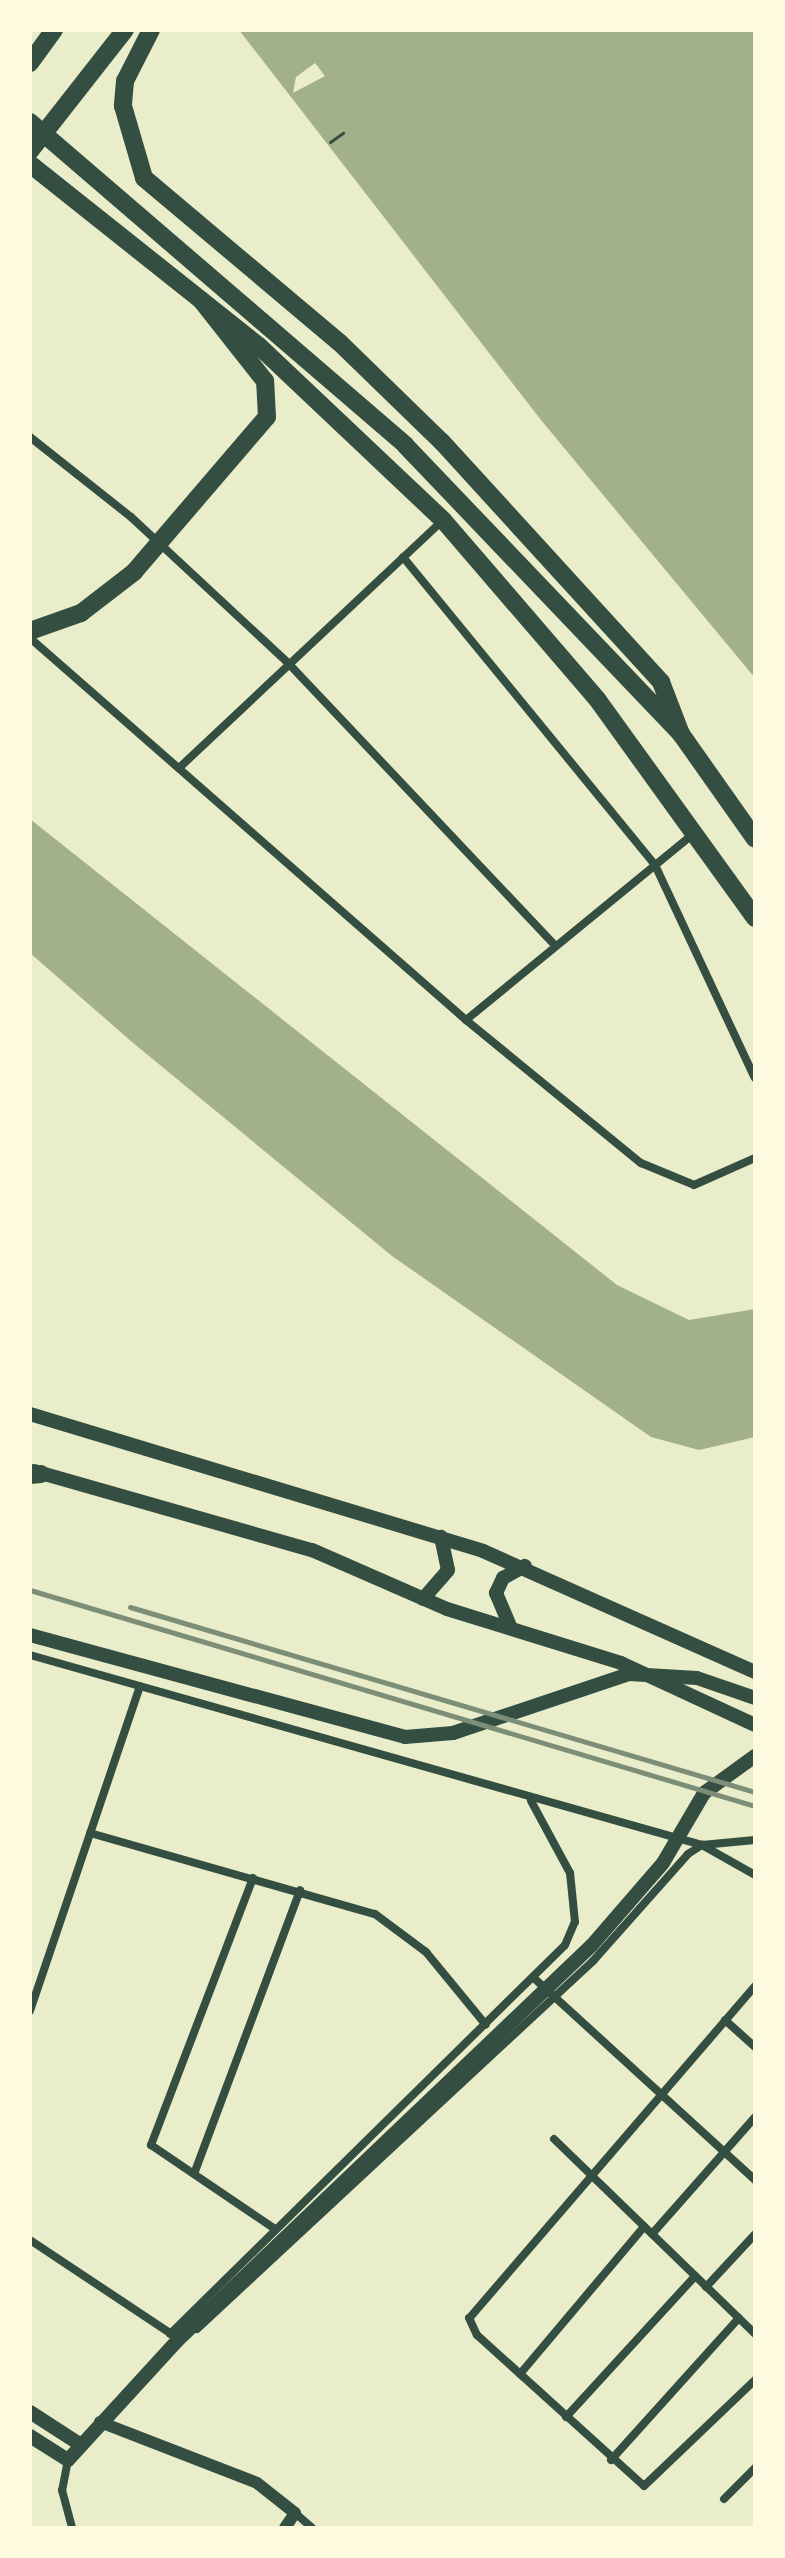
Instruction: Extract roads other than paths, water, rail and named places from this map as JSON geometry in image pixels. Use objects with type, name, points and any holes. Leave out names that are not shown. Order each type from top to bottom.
[{"type":"highway","points":[[30,63],[54,30]]},
{"type":"highway","points":[[30,151],[125,30]]},
{"type":"highway","points":[[151,30],[125,81],[123,106],[144,178],[330,334],[442,442],[661,682],[681,734]]},
{"type":"highway","points":[[30,122],[353,395],[681,734],[755,839]]},
{"type":"highway","points":[[33,173],[201,300],[443,520],[597,699],[697,831],[755,918]]},
{"type":"highway","points":[[30,631],[81,613],[157,548],[249,444],[271,398],[201,300]]},
{"type":"main road","points":[[30,1414],[441,1537],[525,1566],[755,1672]]},
{"type":"main road","points":[[34,1473],[279,1539],[423,1599],[621,1663],[755,1725]]},
{"type":"main road","points":[[423,1599],[448,1570],[441,1537]]},
{"type":"main road","points":[[513,1628],[501,1617],[496,1593],[503,1578],[525,1566]]},
{"type":"main road","points":[[30,1635],[405,1737],[453,1733],[629,1674],[697,1678],[755,1698]]},
{"type":"main road","points":[[30,2436],[68,2460],[174,2337],[242,2277],[592,1945],[663,1863],[704,1793],[755,1756]]},
{"type":"main road","points":[[30,2412],[81,2445]]},
{"type":"street","points":[[30,437],[289,664],[556,946]]},
{"type":"street","points":[[179,768],[443,520]]},
{"type":"street","points":[[403,557],[655,865],[755,1078]]},
{"type":"street","points":[[30,638],[466,1020],[641,1163],[694,1185],[755,1158]]},
{"type":"street","points":[[466,1020],[697,831]]},
{"type":"street","points":[[30,1655],[530,1799],[702,1845],[755,1875]]},
{"type":"street","points":[[30,2011],[140,1686]]},
{"type":"street","points":[[174,2337],[275,2229],[535,1979],[565,1945],[575,1900],[561,1846],[530,1799]]},
{"type":"street","points":[[90,1833],[300,1890],[375,1914],[403,1932],[486,2025]]},
{"type":"street","points":[[174,2337],[218,2316],[555,1997],[702,1845],[755,1840]]},
{"type":"street","points":[[253,1878],[151,2138],[155,2149],[275,2229]]},
{"type":"street","points":[[194,2174],[300,1890]]},
{"type":"street","points":[[535,1979],[755,2180]]},
{"type":"street","points":[[755,1986],[588,2172],[469,2318],[477,2335],[611,2460],[644,2486],[654,2482],[755,2380]]},
{"type":"street","points":[[725,2020],[755,2047]]},
{"type":"street","points":[[652,2234],[755,2117]]},
{"type":"street","points":[[554,2139],[755,2334]]},
{"type":"street","points":[[520,2374],[644,2227]]},
{"type":"street","points":[[706,2287],[755,2234]]},
{"type":"street","points":[[30,2240],[174,2337]]},
{"type":"street","points":[[566,2417],[695,2276]]},
{"type":"street","points":[[611,2460],[739,2318]]},
{"type":"street","points":[[100,2422],[128,2439],[216,2463],[295,2513],[312,2528]]},
{"type":"street","points":[[68,2460],[62,2490],[72,2528]]},
{"type":"street","points":[[724,2499],[755,2468]]},
{"type":"street","points":[[285,2528],[295,2513]]},
{"type":"railway","points":[[30,1590],[755,1806]]},
{"type":"railway","points":[[130,1607],[755,1792]]}]
